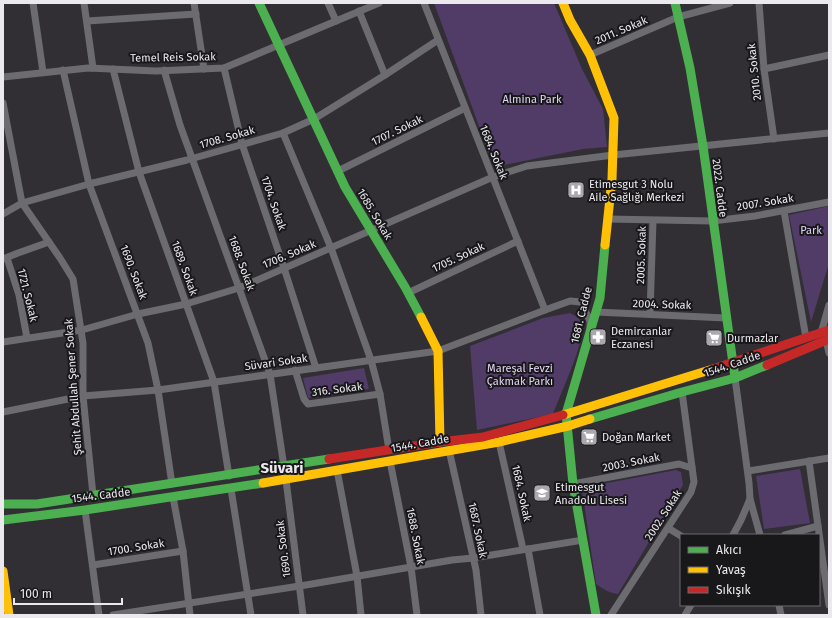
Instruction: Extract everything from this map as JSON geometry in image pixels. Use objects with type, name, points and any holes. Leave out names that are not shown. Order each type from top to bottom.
[{"type":"main road","name":"1685. Sokak","points":[[259,3],[345,187],[408,293],[438,352],[440,442]]},
{"type":"main road","name":"1681. Cadde","points":[[563,3],[570,20],[590,55],[614,118],[612,179],[600,298],[566,414],[573,484],[596,615]]},
{"type":"main road","name":"2022. Cadde","points":[[675,3],[690,68],[703,146],[712,221],[735,378]]},
{"type":"main road","name":"1544. Cadde","points":[[3,504],[37,504],[229,476],[440,442],[483,437],[583,410],[733,363],[806,338],[826,335]]},
{"type":"main road","name":"1544. Cadde","points":[[3,520],[231,489],[499,442],[568,426],[735,378],[826,335]]},
{"type":"main road","points":[[3,571],[9,615]]},
{"type":"street","points":[[32,3],[44,72]]},
{"type":"street","points":[[84,3],[94,68]]},
{"type":"street","points":[[194,3],[204,68]]},
{"type":"street","points":[[328,3],[336,21]]},
{"type":"street","name":"Temel Reis Sokak","points":[[3,77],[94,68],[164,70],[224,68],[379,3]]},
{"type":"street","name":"1684. Sokak","points":[[424,3],[545,310]]},
{"type":"street","name":"2011. Sokak","points":[[590,55],[678,17],[730,3]]},
{"type":"street","name":"2010. Sokak","points":[[759,3],[764,69],[774,139]]},
{"type":"street","points":[[359,12],[385,75]]},
{"type":"street","points":[[87,21],[196,14]]},
{"type":"street","name":"1708. Sokak","points":[[3,214],[22,204],[89,184],[193,158],[283,133],[314,119],[438,40]]},
{"type":"street","points":[[764,69],[829,55]]},
{"type":"street","name":"1704. Sokak","points":[[224,68],[242,144],[316,368]]},
{"type":"street","name":"1689. Sokak","points":[[113,69],[139,172],[214,382],[229,476]]},
{"type":"street","name":"1690. Sokak","points":[[63,70],[89,184],[148,343],[158,390],[172,484]]},
{"type":"street","name":"1688. Sokak","points":[[164,70],[180,125],[270,374],[284,467]]},
{"type":"street","name":"Şehit Abdullah Şener Sokak","points":[[3,103],[7,143],[22,204],[74,279],[82,330],[83,396],[93,495]]},
{"type":"street","name":"1707. Sokak","points":[[338,171],[465,108]]},
{"type":"street","points":[[283,133],[331,248],[371,360],[380,394],[389,450]]},
{"type":"street","name":"1706. Sokak","points":[[3,342],[82,330],[138,314],[186,304],[239,288],[492,177],[527,166],[613,155],[829,133]]},
{"type":"street","name":"2007. Sokak","points":[[608,220],[712,221],[755,216],[829,202]]},
{"type":"street","points":[[784,211],[806,338]]},
{"type":"street","name":"2005. Sokak","points":[[650,314],[653,221]]},
{"type":"street","name":"1705. Sokak","points":[[408,293],[518,241]]},
{"type":"street","points":[[5,259],[49,242]]},
{"type":"street","name":"1721. Sokak","points":[[5,259],[18,296],[27,338]]},
{"type":"street","name":"Süvari Sokak","points":[[3,412],[83,396],[158,390],[295,370],[438,352],[570,301],[581,302],[590,321],[590,331]]},
{"type":"street","points":[[829,305],[826,335],[829,353]]},
{"type":"street","name":"2004. Sokak","points":[[596,312],[726,318]]},
{"type":"street","name":"316. Sokak","points":[[295,370],[304,400],[308,404],[380,394]]},
{"type":"street","points":[[735,378],[748,471],[750,499],[760,534]]},
{"type":"street","name":"2002. Sokak","points":[[611,615],[691,492],[694,482],[682,392]]},
{"type":"street","name":"1684. Sokak","points":[[499,442],[540,615]]},
{"type":"street","name":"1687. Sokak","points":[[449,450],[473,558],[481,615]]},
{"type":"street","points":[[748,471],[829,458]]},
{"type":"street","name":"1688. Sokak","points":[[390,461],[411,567],[417,615]]},
{"type":"street","points":[[809,461],[819,534]]},
{"type":"street","name":"2003. Sokak","points":[[573,484],[679,464],[692,468]]},
{"type":"street","points":[[337,470],[357,576],[361,615]]},
{"type":"street","name":"1690. Sokak","points":[[286,480],[303,615]]},
{"type":"street","points":[[231,489],[251,615]]},
{"type":"street","points":[[174,497],[190,615]]},
{"type":"street","points":[[734,534],[742,520],[750,499]]},
{"type":"street","points":[[85,510],[100,615]]},
{"type":"street","points":[[789,534],[818,526]]},
{"type":"street","points":[[668,528],[680,535]]},
{"type":"street","points":[[820,538],[827,578],[829,605]]},
{"type":"street","points":[[113,615],[144,613],[247,594],[583,540]]},
{"type":"street","name":"1700. Sokak","points":[[93,565],[182,551]]},
{"type":"street","points":[[685,615],[690,606]]},
{"type":"green space","name":"Almina Park","points":[[434,3],[554,3],[582,69],[603,109],[607,147],[583,149],[494,167]]},
{"type":"green space","name":"Park","points":[[829,206],[829,263],[811,322],[789,215]]},
{"type":"green space","name":"Mareşal Fevzi Çakmak Parkı","points":[[570,313],[581,321],[582,334],[576,356],[553,414],[477,430],[470,346],[543,318]]},
{"type":"green space","points":[[364,368],[369,389],[308,398],[303,378]]},
{"type":"green space","points":[[800,469],[810,523],[764,529],[756,476]]},
{"type":"green space","points":[[676,470],[681,472],[683,485],[618,594],[601,588],[596,584],[582,490],[607,483]]},
{"type":"traffic: fast","points":[[259,3],[345,187],[405,287],[421,317]]},
{"type":"traffic: fast","points":[[675,3],[690,68],[703,146],[735,378]]},
{"type":"traffic: fast","points":[[596,615],[573,484],[566,414],[600,298],[605,245]]},
{"type":"traffic: fast","points":[[590,419],[735,378],[767,365]]},
{"type":"traffic: fast","points":[[3,504],[37,504],[329,459]]},
{"type":"traffic: fast","points":[[3,520],[85,510],[263,483]]},
{"type":"traffic: slow","points":[[563,3],[570,20],[590,55],[614,118],[612,179],[605,245]]},
{"type":"traffic: slow","points":[[421,317],[438,351],[440,442]]},
{"type":"traffic: slow","points":[[563,415],[713,369]]},
{"type":"traffic: slow","points":[[263,483],[499,442],[568,426],[590,419]]},
{"type":"traffic: slow","points":[[3,571],[9,615]]},
{"type":"traffic: jam","points":[[713,369],[829,330]]},
{"type":"traffic: jam","points":[[767,365],[829,339]]},
{"type":"traffic: jam","points":[[329,459],[483,437],[563,415]]},
{"type":"place","name":"Etimesgut 3 Nolu Aile Sağlığı Merkezi","points":[[576,190]]},
{"type":"place","name":"Demircanlar Eczanesi","points":[[598,337]]},
{"type":"place","name":"Durmazlar","points":[[714,338]]},
{"type":"place","name":"Doğan Market","points":[[589,437]]},
{"type":"place","name":"Etimesgut Anadolu Lisesi","points":[[542,493]]},
{"type":"district","name":"Süvari","points":[[282,468]]}]
